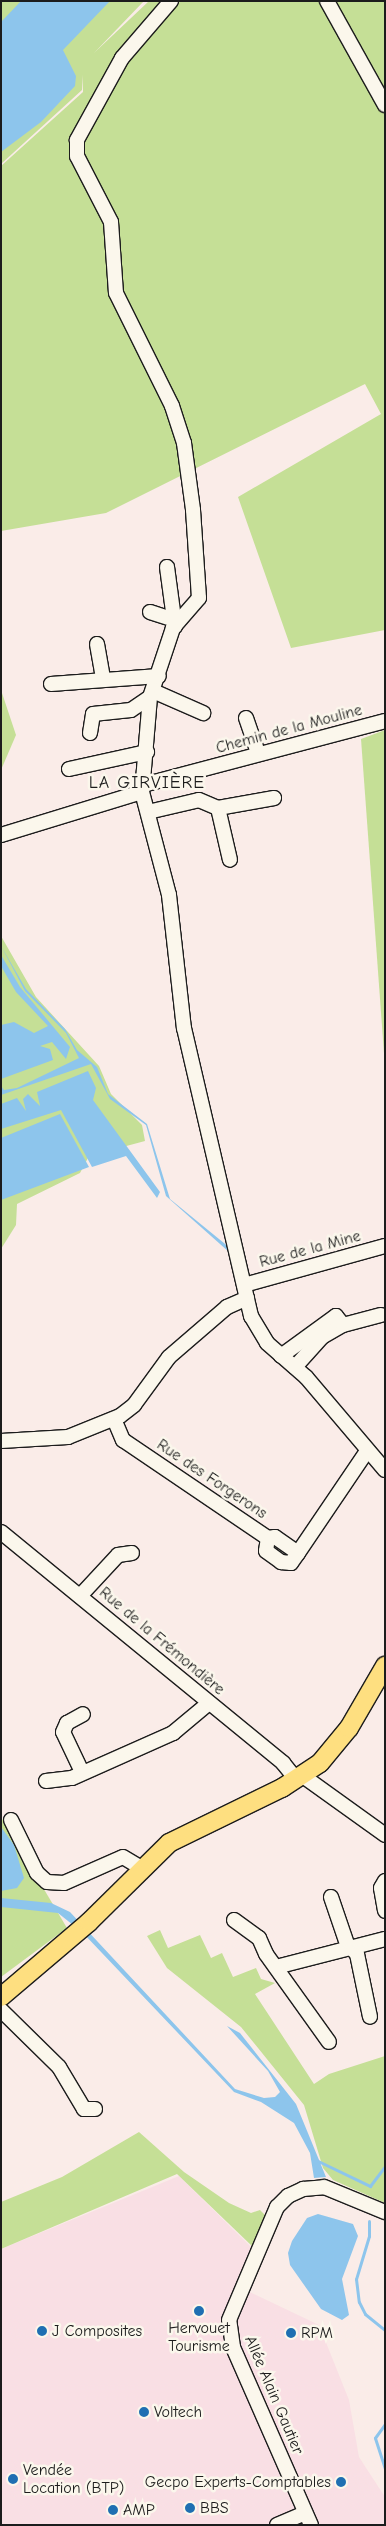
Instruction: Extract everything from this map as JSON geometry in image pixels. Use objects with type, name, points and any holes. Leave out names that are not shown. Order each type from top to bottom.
[{"type":"main road","points":[[1,1997],[89,1922],[141,1868],[182,1834],[300,1778],[340,1742],[385,1666]]},
{"type":"street","points":[[170,1],[137,37],[106,83],[82,126],[77,156],[110,222],[116,293],[162,378],[184,443],[200,586],[196,606],[173,622]]},
{"type":"street","points":[[326,1],[385,105]]},
{"type":"street","points":[[167,567],[173,622],[160,676],[152,694],[143,788],[169,895],[184,1028],[243,1296],[257,1329],[281,1356],[294,1367],[385,1470]]},
{"type":"street","points":[[150,612],[173,622]]},
{"type":"street","points":[[97,644],[102,679]]},
{"type":"street","points":[[50,684],[160,676]]},
{"type":"street","points":[[152,694],[203,713]]},
{"type":"street","points":[[90,733],[93,714],[131,710],[152,694]]},
{"type":"street","points":[[246,718],[258,753]]},
{"type":"street","name":"Chemin de la Mouline","points":[[1,835],[143,788],[178,779],[258,753],[385,721]]},
{"type":"street","points":[[68,769],[147,752]]},
{"type":"street","points":[[148,812],[199,800],[218,808],[274,798]]},
{"type":"street","points":[[218,808],[230,860]]},
{"type":"street","name":"Rue de la Mine","points":[[243,1296],[385,1246]]},
{"type":"street","points":[[1,1441],[53,1440],[114,1419],[134,1405],[169,1357],[243,1296]]},
{"type":"street","points":[[294,1367],[322,1337],[343,1324],[381,1315]]},
{"type":"street","points":[[281,1356],[336,1316],[343,1324]]},
{"type":"street","name":"Rue des Forgerons","points":[[114,1419],[123,1440],[268,1538],[275,1537],[298,1553],[367,1451]]},
{"type":"street","name":"Rue de la Frémondière","points":[[1,1532],[300,1778],[385,1835]]},
{"type":"street","points":[[80,1596],[118,1554],[132,1553]]},
{"type":"street","points":[[46,1781],[82,1772],[178,1731],[209,1703]]},
{"type":"street","points":[[82,1772],[63,1732],[67,1723],[83,1714]]},
{"type":"street","points":[[11,1820],[36,1873],[47,1882],[64,1883],[123,1857],[141,1868]]},
{"type":"street","points":[[385,1881],[381,1888],[385,1911]]},
{"type":"street","points":[[331,1897],[351,1948],[357,1954],[370,2017]]},
{"type":"street","points":[[234,1920],[259,1938],[276,1967],[329,2042]]},
{"type":"street","points":[[276,1967],[385,1939]]},
{"type":"street","points":[[1,2010],[59,2067],[84,2109],[95,2109]]},
{"type":"street","name":"Allée Alain Gautier","points":[[277,2525],[308,2519],[233,2347],[229,2320],[275,2211],[288,2196],[303,2189],[324,2187],[385,2212]]},
{"type":"shaded area","points":[[179,2176],[251,2247],[235,2285],[319,2325],[349,2400],[359,2457],[385,2497],[385,2525],[1,2525],[1,2249]]},
{"type":"green space","points":[[1,1],[144,1],[94,53],[149,1],[385,1],[385,630],[291,648],[238,497],[381,414],[365,384],[106,513],[1,531],[1,166],[83,92],[83,75],[82,90],[1,164]]},
{"type":"green space","points":[[1,690],[16,735],[1,770]]},
{"type":"green space","points":[[385,730],[385,1067],[361,739]]},
{"type":"green space","points":[[1,936],[36,997],[99,1066],[111,1094],[142,1125],[145,1141],[89,1156],[80,1173],[17,1204],[16,1225],[1,1249]]},
{"type":"green space","points":[[1,1817],[67,1928],[1,1977]]},
{"type":"green space","points":[[160,1930],[168,1948],[200,1935],[211,1958],[222,1953],[233,1977],[256,1968],[261,1979],[275,1983],[255,1994],[314,2084],[329,2074],[385,2056],[385,2203],[333,2180],[323,2168],[304,2105],[241,2027],[167,1968],[147,1936]]},
{"type":"green space","points":[[139,2132],[184,2172],[229,2203],[251,2213],[260,2210],[266,2216],[252,2246],[177,2174],[1,2249],[1,2202],[62,2177]]},
{"type":"water","points":[[21,1],[110,1],[63,50],[76,76],[75,86],[41,122],[1,152],[1,22]]},
{"type":"water","points":[[1,946],[26,989],[65,1029],[77,1050],[97,1067],[108,1094],[147,1124],[170,1199],[230,1248],[229,1252],[166,1196],[146,1125],[110,1099],[91,1064],[1,1095],[1,1086],[4,1090],[17,1088],[79,1058],[66,1033],[25,991]]},
{"type":"water","points":[[1,955],[20,987],[70,1047],[66,1059],[52,1042],[40,1046],[50,1049],[53,1060],[1,1079],[1,1025],[14,1022],[34,1033],[48,1026],[16,992],[1,966]]},
{"type":"water","points":[[88,1071],[96,1088],[93,1100],[160,1192],[157,1198],[126,1156],[92,1167],[61,1110],[1,1129],[1,1104],[17,1098],[26,1111],[23,1099],[28,1094],[40,1106],[37,1092]]},
{"type":"water","points":[[60,1114],[89,1167],[1,1200],[1,1138]]},
{"type":"water","points":[[1,1827],[14,1845],[24,1878],[17,1888],[1,1891]]},
{"type":"water","points":[[1,1898],[51,1903],[70,1912],[235,2089],[264,2098],[275,2097],[280,2092],[268,2071],[227,2026],[240,2033],[296,2104],[326,2177],[314,2178],[310,2153],[294,2123],[261,2102],[234,2092],[83,1933],[58,1913],[1,1907]]},
{"type":"water","points":[[318,2214],[353,2224],[358,2236],[342,2279],[349,2315],[342,2320],[321,2309],[290,2265],[288,2253],[292,2241],[307,2218]]},
{"type":"waterway","points":[[318,2161],[370,2186],[385,2166]]},
{"type":"waterway","points":[[369,2221],[369,2236],[356,2279],[359,2302],[365,2314],[385,2330]]},
{"type":"waterway","points":[[385,2424],[375,2438],[385,2469]]},
{"type":"place","name":"Hervouet Tourisme","points":[[199,2311]]},
{"type":"place","name":"J Composites","points":[[42,2331]]},
{"type":"place","name":"RPM","points":[[291,2333]]},
{"type":"place","name":"Voltech","points":[[144,2412]]},
{"type":"place","name":"Vendée Location (BTP)","points":[[13,2479]]},
{"type":"place","name":"Gecpo Experts-Comptables","points":[[341,2482]]},
{"type":"place","name":"BBS","points":[[190,2508]]},
{"type":"place","name":"AMP","points":[[113,2510]]},
{"type":"district","name":"LA GIRVIÈRE","points":[[147,783]]}]
